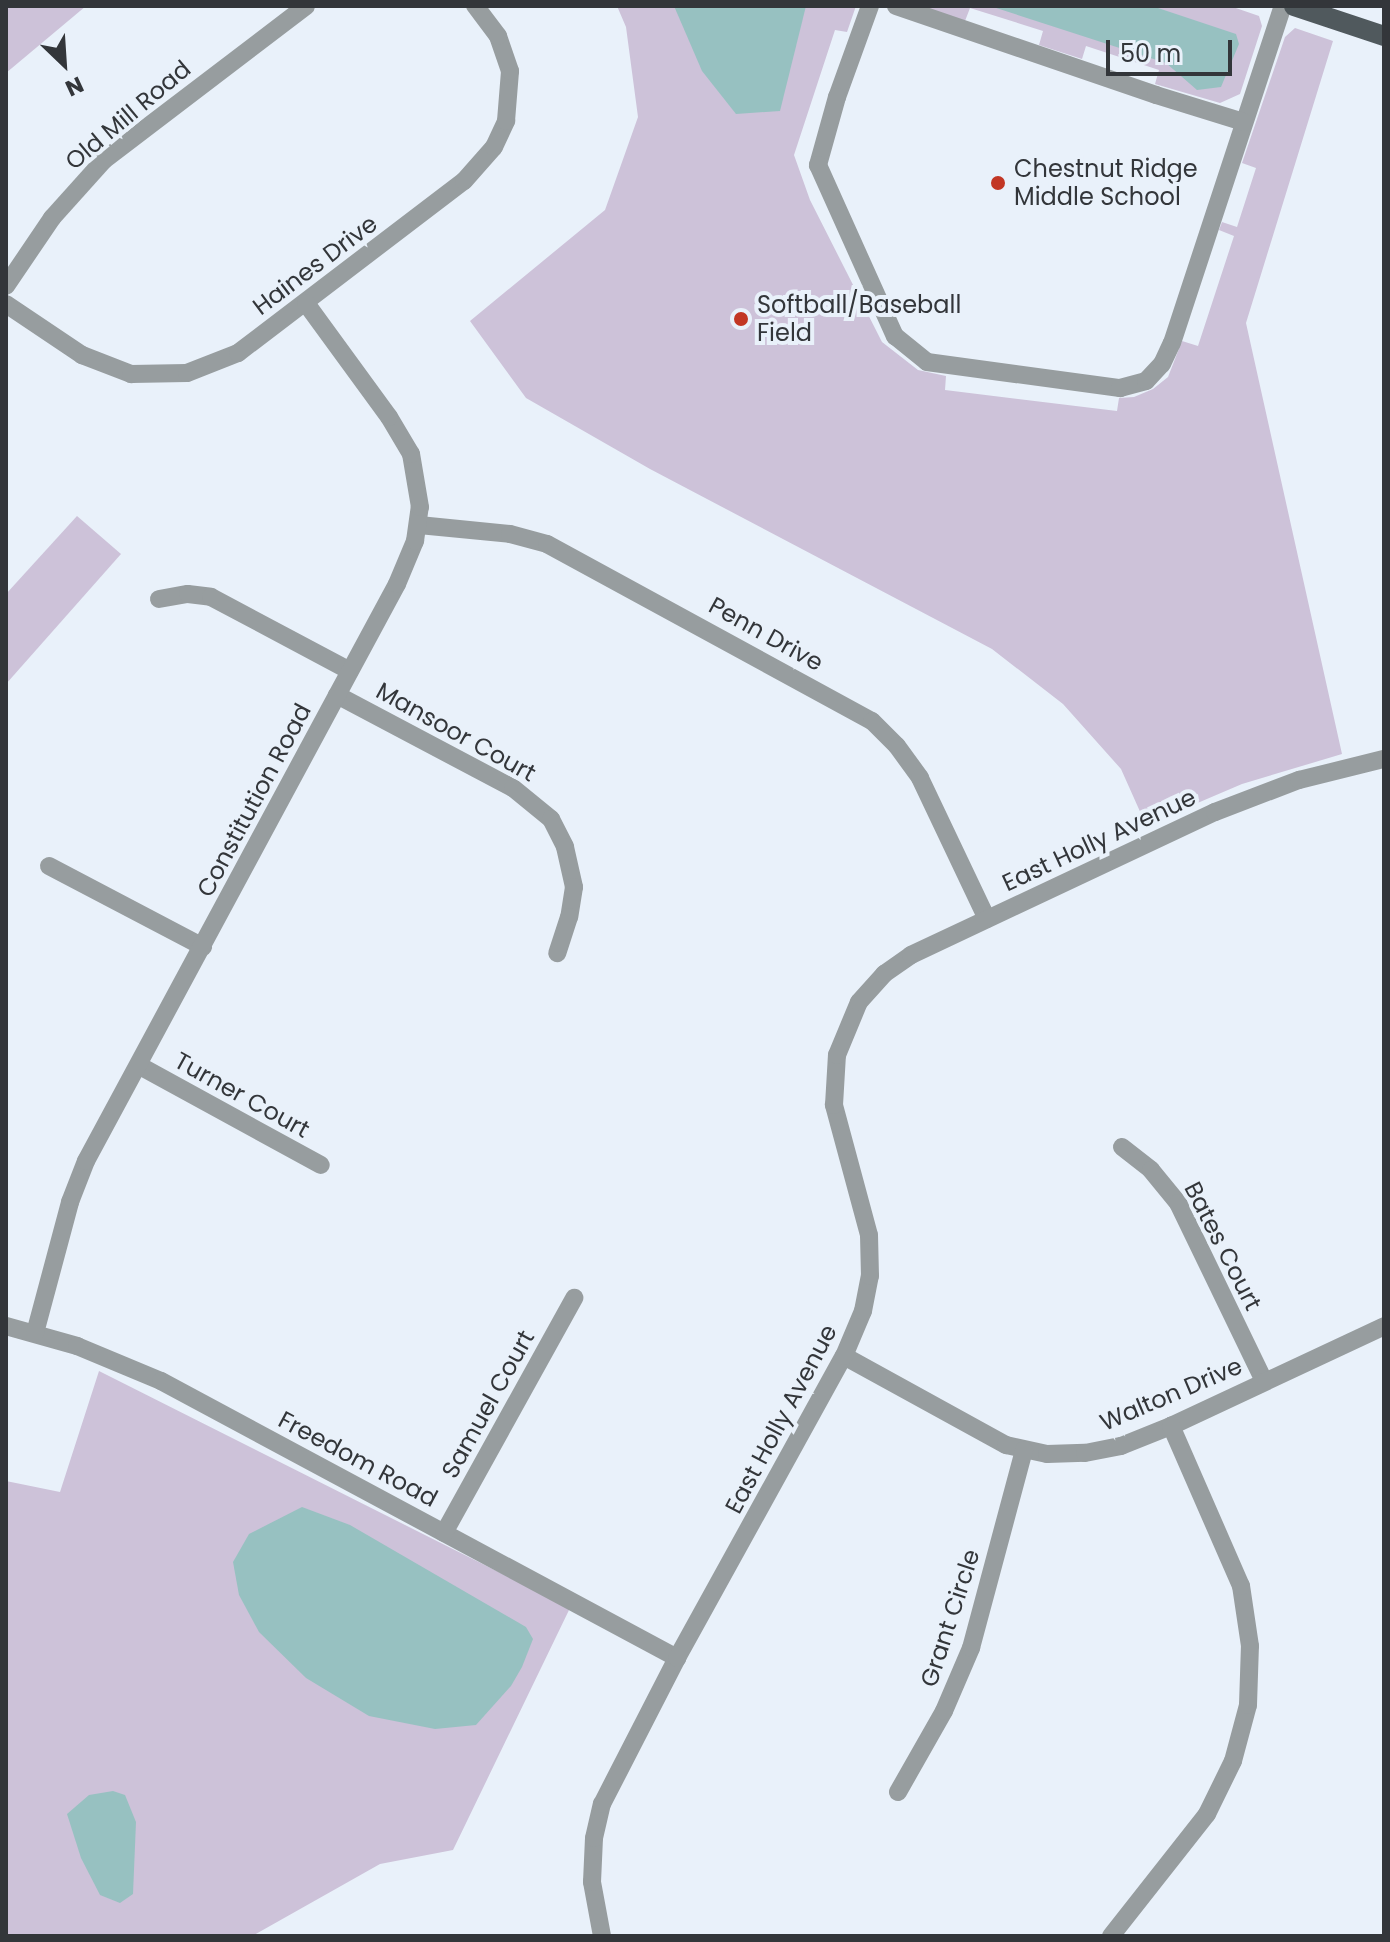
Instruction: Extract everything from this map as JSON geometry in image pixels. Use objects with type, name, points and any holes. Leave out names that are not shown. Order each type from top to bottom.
[{"type":"main road","points":[[1294,6],[1384,36]]},
{"type":"street","name":"Old Mill Road","points":[[6,286],[52,218],[104,160],[306,6]]},
{"type":"street","name":"Haines Drive","points":[[6,304],[82,355],[114,369],[150,376],[187,373],[223,361],[306,303],[464,181],[494,147],[506,121],[510,71],[503,46],[475,6]]},
{"type":"street","points":[[870,6],[837,97],[818,165],[895,336],[927,362],[1120,388],[1146,381],[1162,364],[1172,343],[1283,6]]},
{"type":"street","points":[[896,6],[1244,122]]},
{"type":"street","name":"Constitution Road","points":[[35,1333],[80,1174],[405,566],[419,525],[418,482],[405,441],[306,303]]},
{"type":"street","name":"Penn Drive","points":[[419,525],[510,534],[547,544],[872,721],[897,746],[920,778],[987,919]]},
{"type":"street","points":[[159,599],[188,594],[211,597],[350,671]]},
{"type":"street","name":"Mansoor Court","points":[[337,695],[513,788],[551,819],[565,847],[574,887],[569,917],[557,953]]},
{"type":"street","name":"East Holly Avenue","points":[[599,1935],[592,1882],[597,1820],[609,1788],[844,1356],[863,1311],[871,1256],[865,1217],[834,1105],[834,1071],[842,1038],[859,1002],[884,974],[911,955],[1242,800],[1331,770],[1384,759]]},
{"type":"street","points":[[49,866],[203,947]]},
{"type":"street","name":"Turner Court","points":[[140,1066],[321,1165]]},
{"type":"street","name":"Bates Court","points":[[1122,1147],[1151,1170],[1178,1203],[1264,1381]]},
{"type":"street","name":"Samuel Court","points":[[444,1533],[574,1298]]},
{"type":"street","name":"Freedom Road","points":[[6,1326],[89,1350],[161,1381],[677,1658]]},
{"type":"street","name":"Walton Drive","points":[[844,1356],[969,1427],[1024,1450],[1057,1454],[1105,1450],[1171,1426],[1383,1329]]},
{"type":"street","points":[[1111,1936],[1207,1814],[1233,1761],[1248,1705],[1250,1646],[1241,1586],[1171,1426]]},
{"type":"street","name":"Grant Circle","points":[[898,1792],[944,1711],[971,1648],[1024,1450]]},
{"type":"shaded area","points":[[6,6],[86,6],[6,73]]},
{"type":"shaded area","points":[[617,6],[856,6],[847,32],[835,30],[794,155],[810,200],[882,342],[918,370],[946,376],[945,390],[1117,411],[1119,398],[1134,397],[1153,389],[1168,377],[1182,341],[1198,346],[1234,236],[1219,230],[1222,222],[1237,227],[1256,168],[1242,163],[1285,37],[1295,28],[1333,41],[1246,323],[1342,754],[1242,784],[1146,825],[1121,769],[1063,704],[992,649],[650,469],[526,398],[470,321],[605,210],[638,117],[626,27]]},
{"type":"shaded area","points":[[674,6],[806,6],[780,111],[736,114],[702,71]]},
{"type":"shaded area","points":[[920,6],[1230,6],[1259,16],[1262,26],[1240,94],[1220,103],[1155,84],[1159,70],[1086,46],[1082,59],[1039,45],[1043,31],[970,8],[965,21]]},
{"type":"shaded area","points":[[990,6],[1152,6],[1236,34],[1239,44],[1221,87],[1197,90],[1166,63]]},
{"type":"shaded area","points":[[77,516],[121,554],[6,684],[6,594]]},
{"type":"shaded area","points":[[99,1371],[570,1608],[453,1850],[380,1864],[252,1936],[6,1936],[6,1481],[60,1492]]},
{"type":"shaded area","points":[[302,1507],[350,1525],[526,1627],[533,1639],[522,1667],[511,1686],[476,1725],[435,1729],[369,1716],[306,1678],[259,1632],[239,1595],[233,1562],[249,1534]]},
{"type":"shaded area","points":[[113,1791],[125,1795],[136,1822],[133,1894],[120,1903],[100,1895],[81,1858],[67,1814],[89,1795]]},
{"type":"place","name":"Chestnut Ridge Middle School","points":[[998,183]]},
{"type":"place","name":"Softball/Baseball Field","points":[[741,319]]}]
